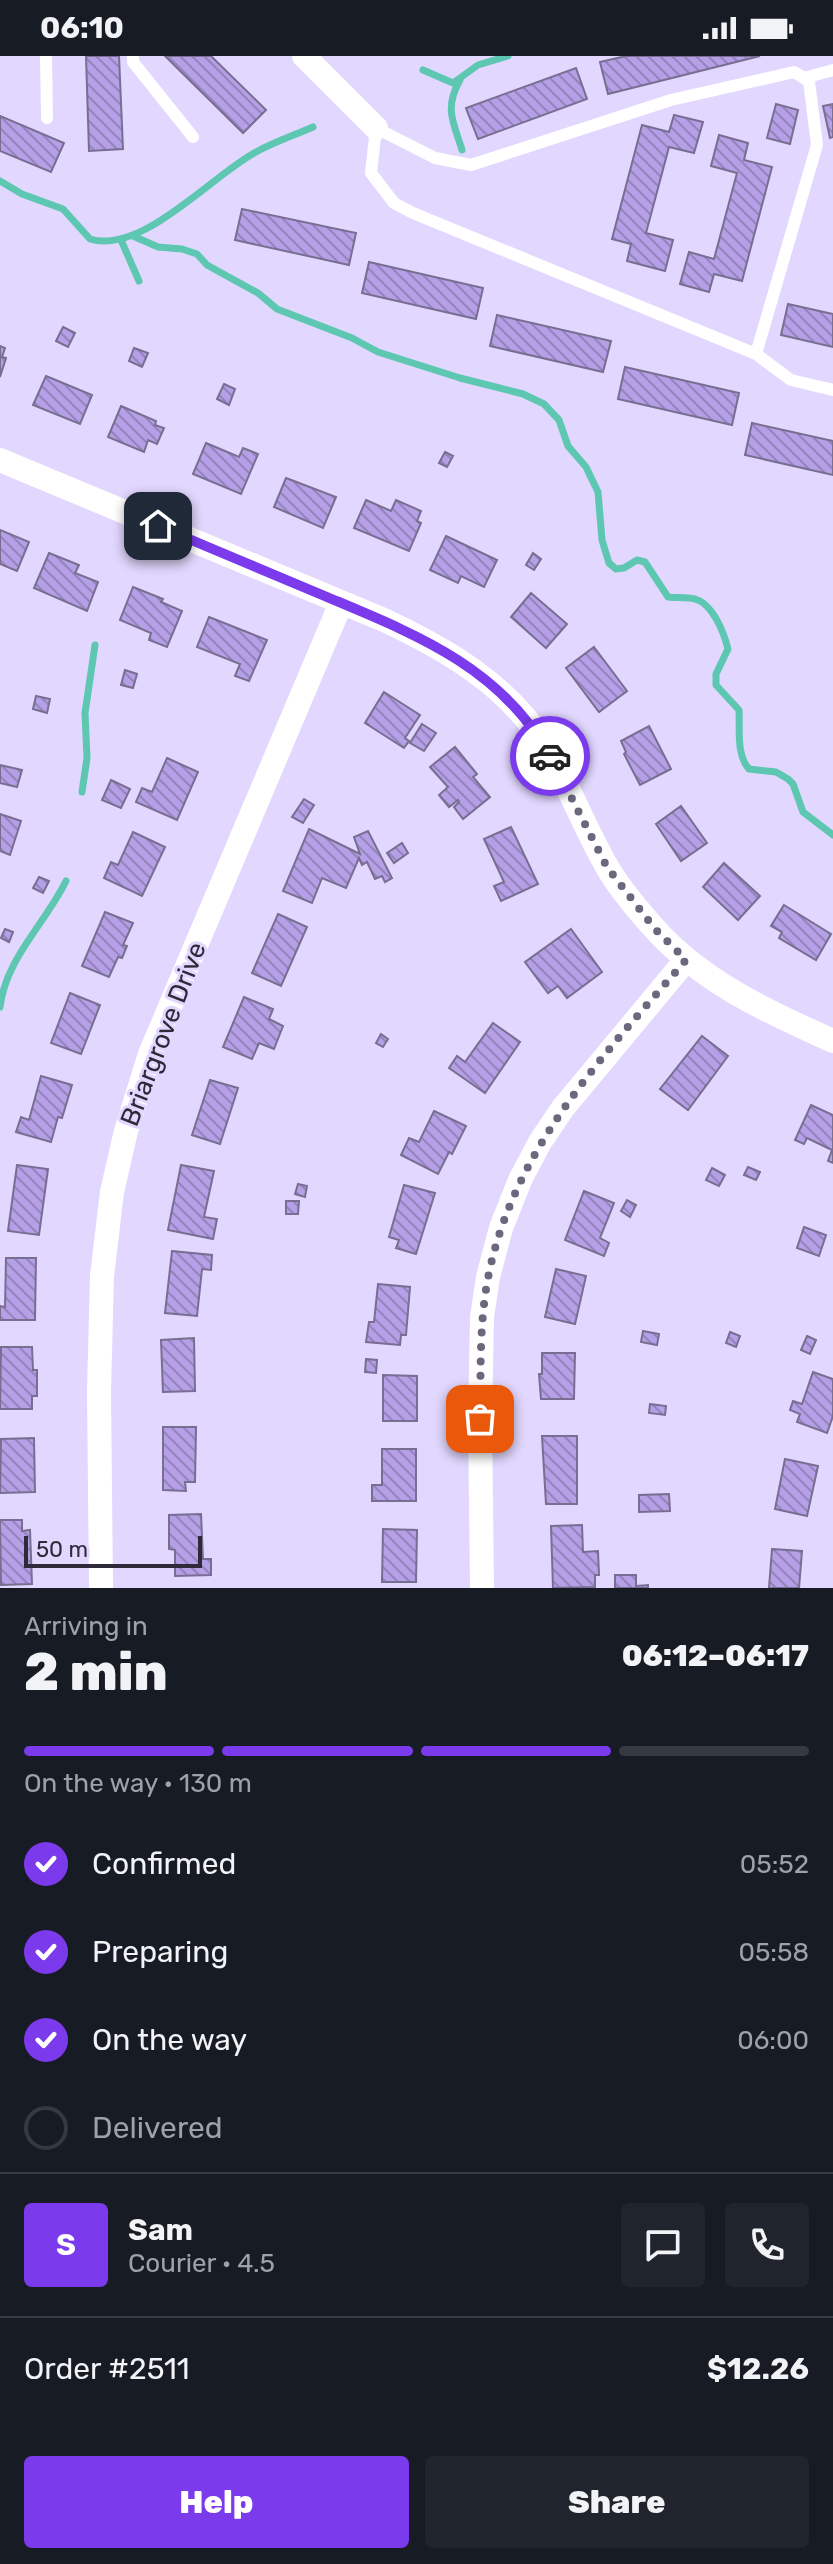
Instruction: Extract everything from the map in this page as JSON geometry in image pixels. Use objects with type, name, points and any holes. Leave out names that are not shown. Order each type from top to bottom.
[{"type":"street","points":[[304,56],[376,128]]},
{"type":"street","points":[[0,460],[428,640],[458,658],[493,686],[526,719],[568,786],[607,867],[655,929],[686,960],[727,989],[833,1041]]},
{"type":"street","name":"Briargrove Drive","points":[[101,1588],[99,1391],[102,1276],[112,1192],[126,1131],[150,1054],[341,603]]},
{"type":"street","points":[[482,1588],[482,1317],[488,1277],[501,1228],[520,1180],[563,1108],[686,960]]},
{"type":"lane","points":[[46,56],[47,118]]},
{"type":"lane","points":[[133,56],[133,62],[193,137]]},
{"type":"lane","points":[[804,78],[833,70]]},
{"type":"lane","points":[[756,354],[817,145],[809,81],[794,72],[671,100],[471,165],[435,158],[376,128],[371,173],[394,203],[756,354],[791,380],[833,390]]},
{"type":"building","points":[[86,56],[119,56],[123,149],[89,151]]},
{"type":"building","points":[[165,56],[211,56],[266,110],[243,133]]},
{"type":"building","points":[[626,56],[760,56],[608,94],[600,62]]},
{"type":"building","points":[[576,68],[587,99],[478,139],[466,108]]},
{"type":"building","points":[[776,104],[798,110],[790,144],[767,138]]},
{"type":"building","points":[[833,104],[833,137],[830,138],[823,106]]},
{"type":"building","points":[[674,115],[703,122],[694,153],[669,147],[646,233],[673,240],[665,271],[627,261],[631,244],[612,239],[642,125],[669,132]]},
{"type":"building","points":[[0,116],[64,143],[51,172],[0,151]]},
{"type":"building","points":[[719,135],[748,143],[744,160],[772,167],[742,281],[714,274],[709,292],[680,284],[689,252],[714,259],[737,173],[711,166]]},
{"type":"building","points":[[242,209],[356,233],[349,265],[235,240]]},
{"type":"building","points":[[369,262],[483,288],[476,319],[362,293]]},
{"type":"building","points":[[788,304],[833,314],[833,347],[781,335]]},
{"type":"building","points":[[497,315],[611,341],[603,372],[490,346]]},
{"type":"building","points":[[63,327],[75,333],[68,347],[56,341]]},
{"type":"building","points":[[0,346],[5,348],[2,357],[6,358],[0,377]]},
{"type":"building","points":[[134,348],[148,353],[142,367],[129,361]]},
{"type":"building","points":[[625,367],[739,393],[732,425],[618,399]]},
{"type":"building","points":[[46,376],[92,395],[80,424],[33,405]]},
{"type":"building","points":[[224,384],[235,389],[229,405],[217,399]]},
{"type":"building","points":[[121,406],[156,421],[155,425],[164,428],[157,444],[148,440],[144,452],[108,437]]},
{"type":"building","points":[[752,423],[833,441],[833,475],[745,455]]},
{"type":"building","points":[[206,443],[239,457],[243,448],[258,454],[241,494],[193,474]]},
{"type":"building","points":[[445,452],[453,456],[447,467],[439,463]]},
{"type":"building","points":[[286,478],[336,497],[323,528],[274,507]]},
{"type":"building","points":[[366,500],[391,511],[396,500],[421,511],[417,521],[421,523],[409,551],[354,528]]},
{"type":"building","points":[[0,530],[29,542],[17,571],[0,564]]},
{"type":"building","points":[[446,536],[497,560],[484,587],[461,576],[458,583],[430,570]]},
{"type":"building","points":[[49,553],[79,565],[75,573],[98,582],[87,611],[34,588]]},
{"type":"building","points":[[533,553],[541,559],[534,570],[526,565]]},
{"type":"building","points":[[133,587],[163,599],[161,602],[182,611],[167,647],[149,640],[151,633],[120,620]]},
{"type":"building","points":[[531,593],[567,624],[546,648],[511,617]]},
{"type":"building","points":[[209,617],[267,640],[249,681],[235,676],[240,664],[197,647]]},
{"type":"building","points":[[594,647],[627,691],[599,712],[566,668]]},
{"type":"building","points":[[125,670],[137,674],[133,688],[121,685]]},
{"type":"building","points":[[384,692],[420,715],[405,738],[409,741],[404,748],[365,723]]},
{"type":"building","points":[[36,696],[50,699],[47,713],[33,709]]},
{"type":"building","points":[[422,724],[436,733],[424,751],[410,743]]},
{"type":"building","points":[[649,726],[671,769],[640,785],[621,741]]},
{"type":"building","points":[[455,747],[477,774],[473,777],[490,797],[463,819],[454,807],[458,800],[449,807],[439,795],[448,787],[430,767]]},
{"type":"building","points":[[167,758],[198,772],[177,820],[136,802],[142,788],[152,792]]},
{"type":"building","points":[[0,765],[22,770],[17,787],[0,783]]},
{"type":"building","points":[[111,780],[130,789],[121,808],[102,800]]},
{"type":"building","points":[[304,799],[314,805],[303,823],[292,817]]},
{"type":"building","points":[[681,806],[707,843],[681,861],[656,824]]},
{"type":"building","points":[[0,814],[21,821],[10,855],[0,851]]},
{"type":"building","points":[[511,827],[538,884],[501,901],[494,886],[504,882],[484,839]]},
{"type":"building","points":[[309,829],[360,854],[354,837],[368,831],[392,878],[385,882],[382,876],[375,879],[367,862],[362,865],[359,858],[346,888],[322,878],[312,903],[283,891]]},
{"type":"building","points":[[133,832],[165,847],[142,896],[104,878],[111,862],[118,865]]},
{"type":"building","points":[[402,843],[408,853],[394,863],[387,853]]},
{"type":"building","points":[[724,863],[760,896],[738,920],[703,887]]},
{"type":"building","points":[[39,877],[49,881],[43,893],[33,888]]},
{"type":"building","points":[[784,905],[831,934],[816,960],[779,938],[782,932],[771,926]]},
{"type":"building","points":[[105,912],[133,923],[123,945],[127,946],[122,958],[118,957],[109,977],[82,966]]},
{"type":"building","points":[[278,914],[307,927],[281,986],[252,973]]},
{"type":"building","points":[[5,929],[13,932],[9,942],[1,938]]},
{"type":"building","points":[[571,929],[602,972],[567,998],[558,986],[548,993],[525,962]]},
{"type":"building","points":[[70,993],[100,1005],[81,1054],[51,1043]]},
{"type":"building","points":[[244,997],[273,1009],[269,1019],[283,1026],[274,1049],[259,1043],[252,1059],[223,1047]]},
{"type":"building","points":[[493,1023],[520,1042],[485,1093],[449,1068],[457,1056],[465,1062]]},
{"type":"building","points":[[381,1034],[388,1039],[383,1047],[376,1043]]},
{"type":"building","points":[[702,1036],[728,1056],[688,1110],[660,1089]]},
{"type":"building","points":[[41,1076],[72,1085],[51,1142],[16,1132],[21,1117],[29,1120]]},
{"type":"building","points":[[210,1080],[238,1088],[220,1144],[192,1135]]},
{"type":"building","points":[[811,1105],[833,1115],[833,1163],[828,1161],[832,1150],[807,1138],[804,1144],[795,1140]]},
{"type":"building","points":[[434,1111],[466,1126],[438,1174],[401,1155],[409,1138],[419,1142]]},
{"type":"building","points":[[17,1165],[48,1169],[39,1235],[8,1231]]},
{"type":"building","points":[[181,1165],[214,1171],[204,1217],[217,1219],[213,1239],[168,1230]]},
{"type":"building","points":[[748,1167],[760,1172],[756,1180],[744,1175]]},
{"type":"building","points":[[712,1168],[725,1175],[719,1186],[706,1180]]},
{"type":"building","points":[[298,1184],[307,1186],[305,1197],[295,1194]]},
{"type":"building","points":[[404,1185],[435,1193],[416,1254],[396,1248],[399,1240],[389,1237]]},
{"type":"building","points":[[584,1191],[614,1203],[600,1238],[609,1243],[604,1256],[565,1240]]},
{"type":"building","points":[[627,1200],[636,1205],[630,1217],[621,1211]]},
{"type":"building","points":[[286,1201],[299,1201],[298,1214],[286,1214]]},
{"type":"building","points":[[804,1227],[826,1235],[819,1256],[797,1248]]},
{"type":"building","points":[[172,1251],[212,1255],[211,1270],[202,1269],[197,1316],[165,1313]]},
{"type":"building","points":[[6,1258],[36,1258],[35,1320],[0,1320],[0,1306],[5,1307]]},
{"type":"building","points":[[556,1269],[586,1276],[575,1324],[545,1317]]},
{"type":"building","points":[[378,1284],[410,1287],[406,1335],[401,1335],[400,1345],[366,1342],[369,1322],[374,1322]]},
{"type":"building","points":[[643,1331],[659,1334],[657,1345],[641,1342]]},
{"type":"building","points":[[730,1332],[740,1336],[736,1347],[726,1343]]},
{"type":"building","points":[[807,1336],[816,1340],[810,1354],[801,1350]]},
{"type":"building","points":[[194,1338],[195,1391],[163,1392],[161,1340]]},
{"type":"building","points":[[1,1347],[32,1347],[33,1370],[37,1370],[37,1396],[32,1396],[32,1409],[0,1409]]},
{"type":"building","points":[[542,1353],[575,1353],[574,1399],[541,1399],[539,1374],[542,1374]]},
{"type":"building","points":[[366,1359],[377,1360],[376,1373],[365,1372]]},
{"type":"building","points":[[813,1372],[833,1379],[833,1416],[827,1433],[797,1422],[800,1414],[790,1410],[793,1401],[802,1404]]},
{"type":"building","points":[[383,1375],[417,1376],[417,1421],[383,1421]]},
{"type":"building","points":[[650,1404],[666,1406],[665,1415],[649,1413]]},
{"type":"building","points":[[163,1427],[196,1427],[195,1482],[185,1482],[186,1491],[163,1490]]},
{"type":"building","points":[[542,1436],[577,1436],[577,1504],[546,1504]]},
{"type":"building","points":[[34,1438],[35,1492],[0,1493],[1,1439]]},
{"type":"building","points":[[382,1449],[416,1449],[416,1501],[372,1501],[372,1485],[382,1485]]},
{"type":"building","points":[[785,1459],[818,1466],[807,1516],[775,1509]]},
{"type":"building","points":[[669,1494],[670,1511],[639,1512],[639,1495]]},
{"type":"building","points":[[201,1514],[203,1559],[211,1559],[211,1575],[175,1576],[175,1550],[169,1549],[169,1515]]},
{"type":"building","points":[[0,1520],[22,1520],[22,1531],[30,1530],[32,1584],[1,1585]]},
{"type":"building","points":[[582,1525],[583,1552],[598,1551],[599,1575],[595,1575],[595,1587],[553,1588],[551,1526]]},
{"type":"building","points":[[383,1529],[417,1530],[416,1582],[382,1582]]},
{"type":"building","points":[[772,1549],[802,1551],[799,1588],[769,1588]]},
{"type":"building","points":[[615,1575],[636,1575],[636,1586],[648,1585],[648,1588],[615,1588]]},
{"type":"waterway","points":[[423,70],[453,83],[478,65],[508,56]]},
{"type":"waterway","points":[[460,80],[451,107],[462,150]]},
{"type":"waterway","points":[[0,181],[22,194],[63,209],[90,239],[110,241],[154,225],[238,163],[313,127]]},
{"type":"waterway","points":[[133,236],[158,247],[197,254],[207,265],[258,293],[277,309],[352,338],[378,352],[523,394],[544,404],[559,420],[568,446],[586,467],[598,492],[602,540],[609,563],[616,569],[637,560],[645,562],[668,597],[695,599],[712,613],[721,627],[728,649],[716,674],[716,685],[739,710],[740,741],[745,763],[749,769],[776,772],[788,779],[793,784],[803,812],[833,835]]},
{"type":"waterway","points":[[121,240],[139,281]]},
{"type":"waterway","points":[[82,792],[87,758],[85,713],[95,645]]},
{"type":"waterway","points":[[0,1007],[18,957],[66,881]]},
{"type":"way so far","points":[[480,1419],[482,1317],[488,1277],[501,1228],[520,1180],[563,1108],[686,960],[623,891],[607,867],[550,756]]},
{"type":"route","points":[[158,526],[428,640],[458,658],[493,686],[526,719],[550,756]]}]
